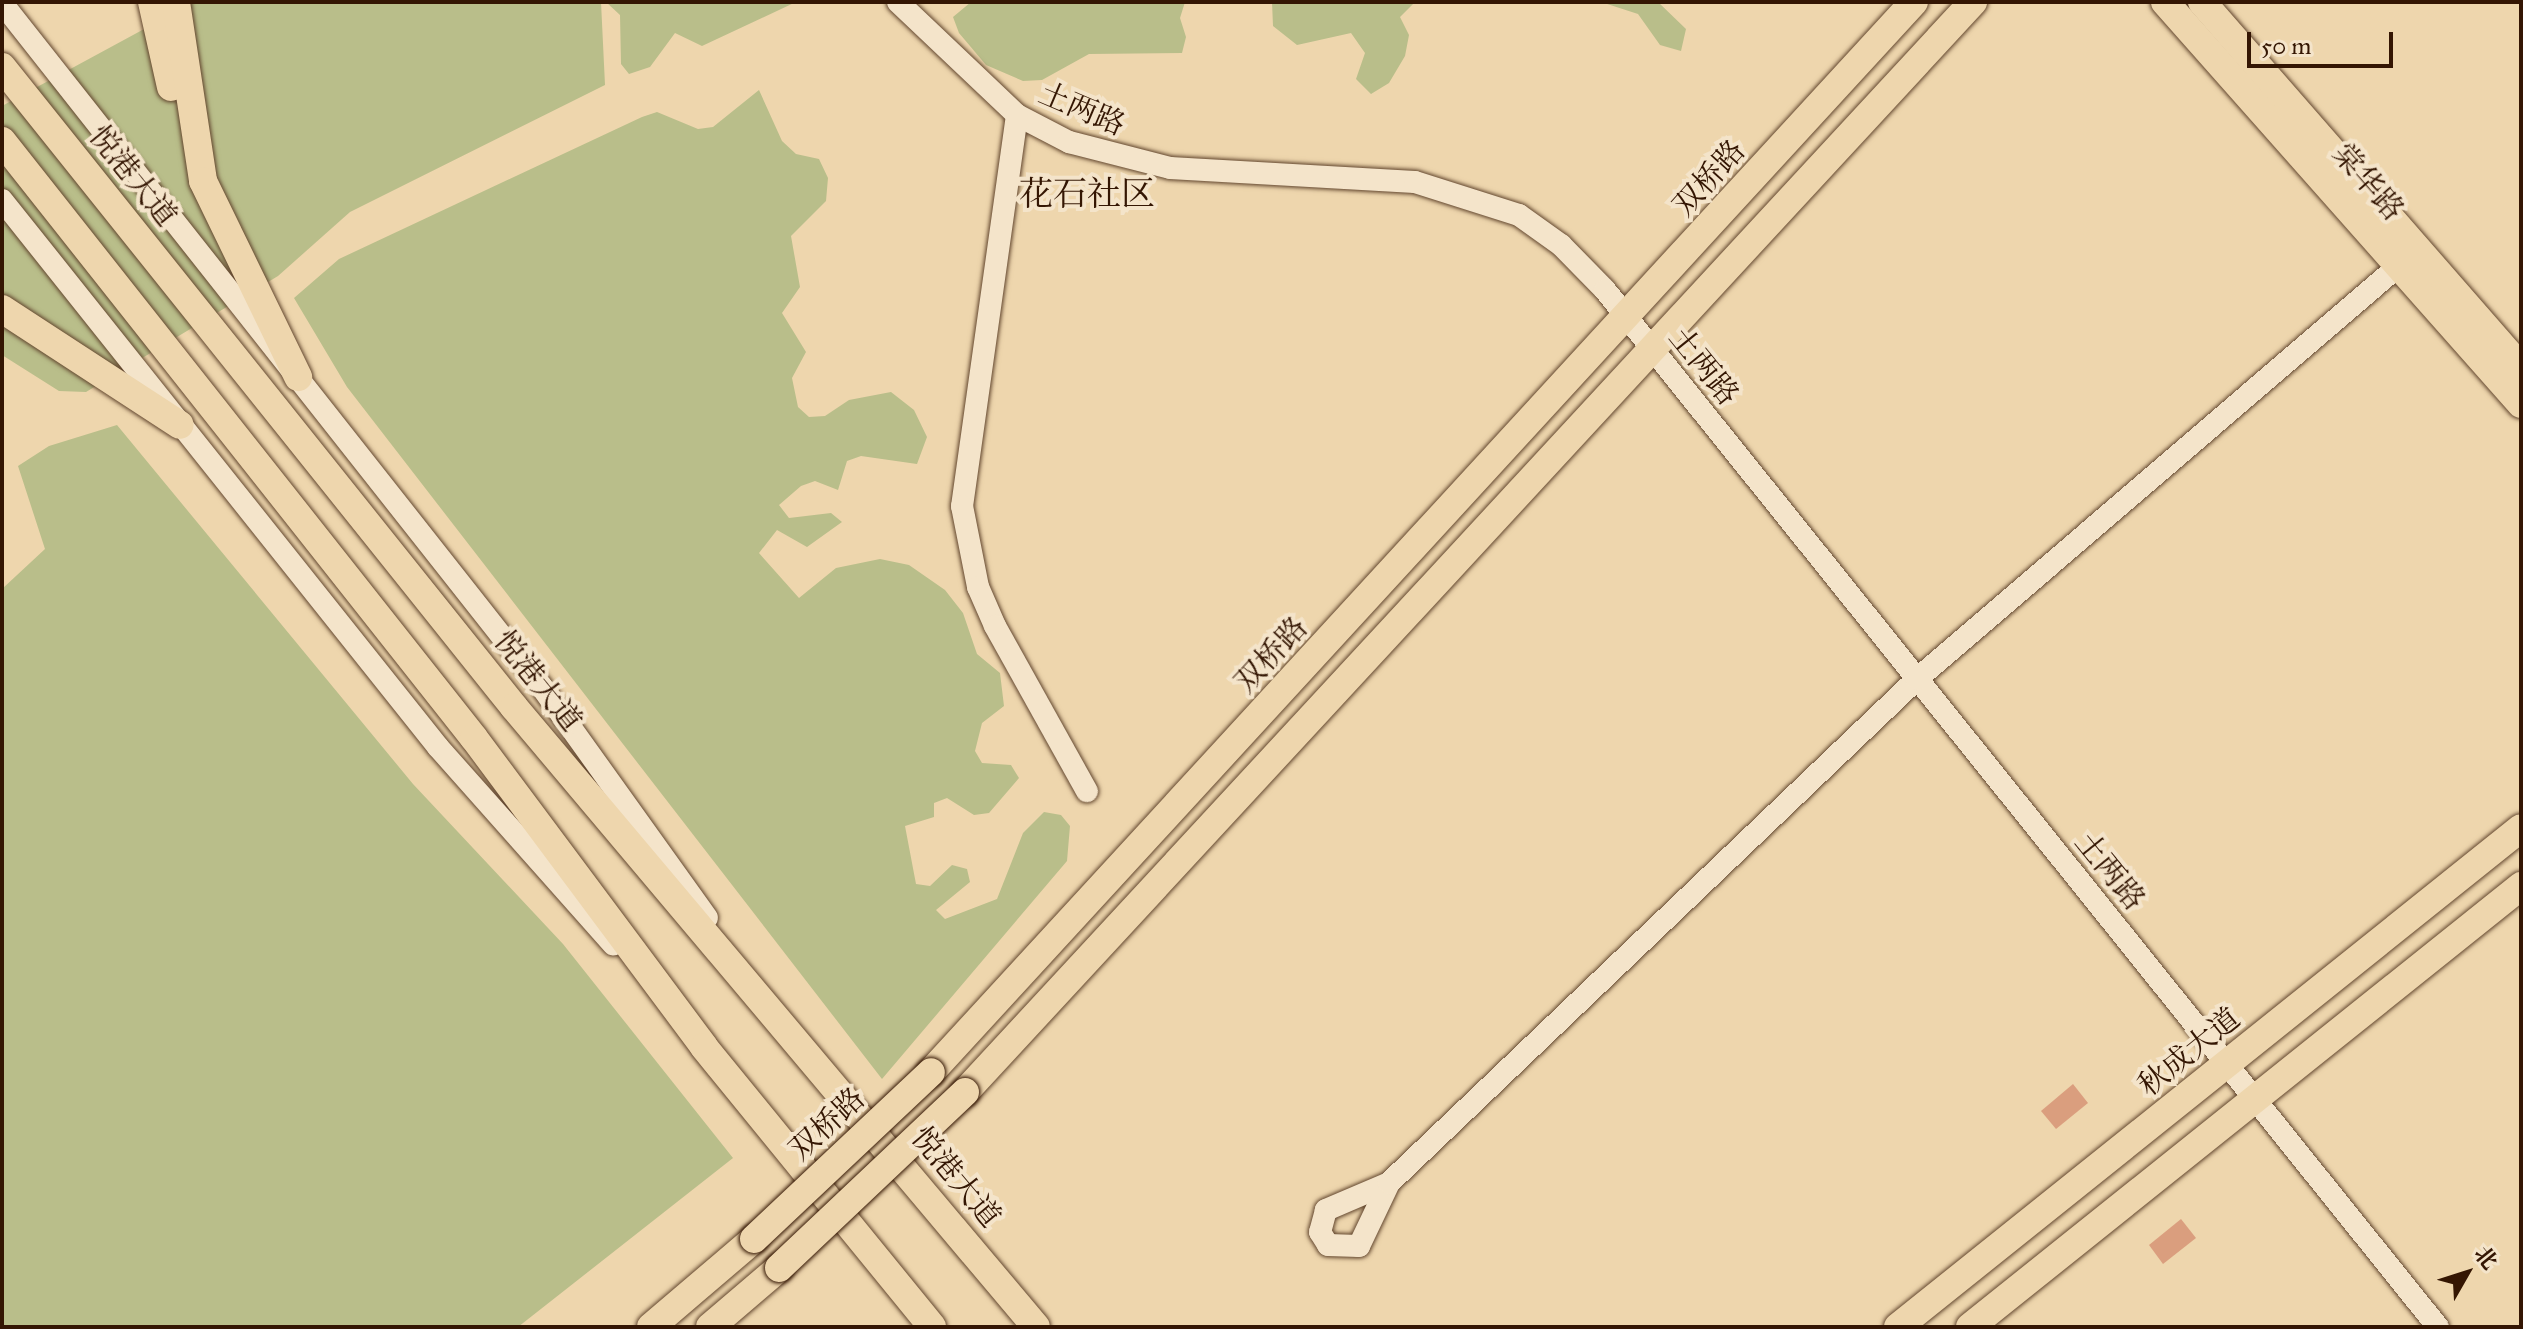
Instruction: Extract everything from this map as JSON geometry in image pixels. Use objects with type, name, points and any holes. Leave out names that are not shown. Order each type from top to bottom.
[{"type":"main road","name":"双桥路","points":[[651,1327],[754,1239],[931,1072],[1628,318],[1914,2]]},
{"type":"main road","points":[[710,1327],[779,1268],[965,1092],[1973,2]]},
{"type":"main road","name":"棠华路","points":[[2165,2],[2407,259],[2521,368]]},
{"type":"main road","name":"棠华路","points":[[2202,2],[2521,404]]},
{"type":"main road","points":[[165,7],[203,181],[298,377]]},
{"type":"main road","name":"悦港大道","points":[[2,67],[514,707],[768,1004],[1036,1327]]},
{"type":"main road","points":[[2,141],[343,576],[704,1047],[932,1327]]},
{"type":"main road","points":[[2,309],[180,425]]},
{"type":"main road","name":"秋成大道","points":[[1898,1327],[2521,828]]},
{"type":"main road","points":[[1970,1327],[2521,886]]},
{"type":"street","name":"土两路","points":[[898,2],[1017,115],[1069,142],[1170,168],[1415,182],[1469,195],[1519,215],[1561,245],[1628,318],[2438,1327]]},
{"type":"street","points":[[2,3],[541,686],[768,1004]]},
{"type":"street","points":[[1017,115],[962,506],[978,587],[995,626],[1087,791]]},
{"type":"street","points":[[2,200],[438,747],[704,1047]]},
{"type":"street","points":[[1389,1183],[1917,679],[2407,259]]},
{"type":"green space","points":[[194,2],[601,2],[605,85],[350,212],[278,276],[86,392],[59,391],[2,355],[2,106]]},
{"type":"green space","points":[[606,2],[796,2],[702,46],[675,33],[650,67],[629,74],[621,64],[620,15]]},
{"type":"green space","points":[[971,2],[1185,2],[1180,18],[1186,37],[1182,53],[1089,54],[1042,80],[1023,81],[986,65],[959,33],[953,17]]},
{"type":"green space","points":[[1272,2],[1415,2],[1400,17],[1409,35],[1405,56],[1389,83],[1371,94],[1356,79],[1365,53],[1351,33],[1297,45],[1273,26]]},
{"type":"green space","points":[[1601,2],[1658,2],[1686,29],[1681,51],[1660,45],[1638,14]]},
{"type":"green space","points":[[759,90],[782,141],[796,154],[819,159],[828,178],[826,201],[791,236],[800,287],[782,313],[806,352],[792,378],[798,407],[809,417],[825,416],[849,400],[891,392],[914,410],[927,437],[917,464],[861,456],[847,461],[838,490],[815,481],[801,486],[779,505],[789,518],[831,513],[842,522],[807,547],[777,530],[759,553],[799,598],[836,568],[880,559],[909,565],[945,590],[963,613],[977,654],[1000,673],[1004,706],[982,723],[975,751],[982,763],[1011,765],[1019,778],[989,813],[974,815],[947,798],[934,803],[934,817],[905,826],[916,884],[930,886],[952,865],[967,869],[970,882],[936,910],[945,919],[997,899],[1023,833],[1044,812],[1061,815],[1070,826],[1067,861],[882,1079],[347,387],[294,298],[339,259],[642,117],[657,112],[698,129],[713,127]]},
{"type":"green space","points":[[117,425],[413,784],[563,944],[733,1158],[518,1327],[2,1327],[2,589],[45,549],[18,466],[49,446]]},
{"type":"building","points":[[2073,1084],[2088,1103],[2056,1129],[2041,1111]]},
{"type":"building","points":[[2181,1219],[2196,1238],[2163,1264],[2149,1245]]},
{"type":"district","name":"花石社区","points":[[1087,194]]}]
